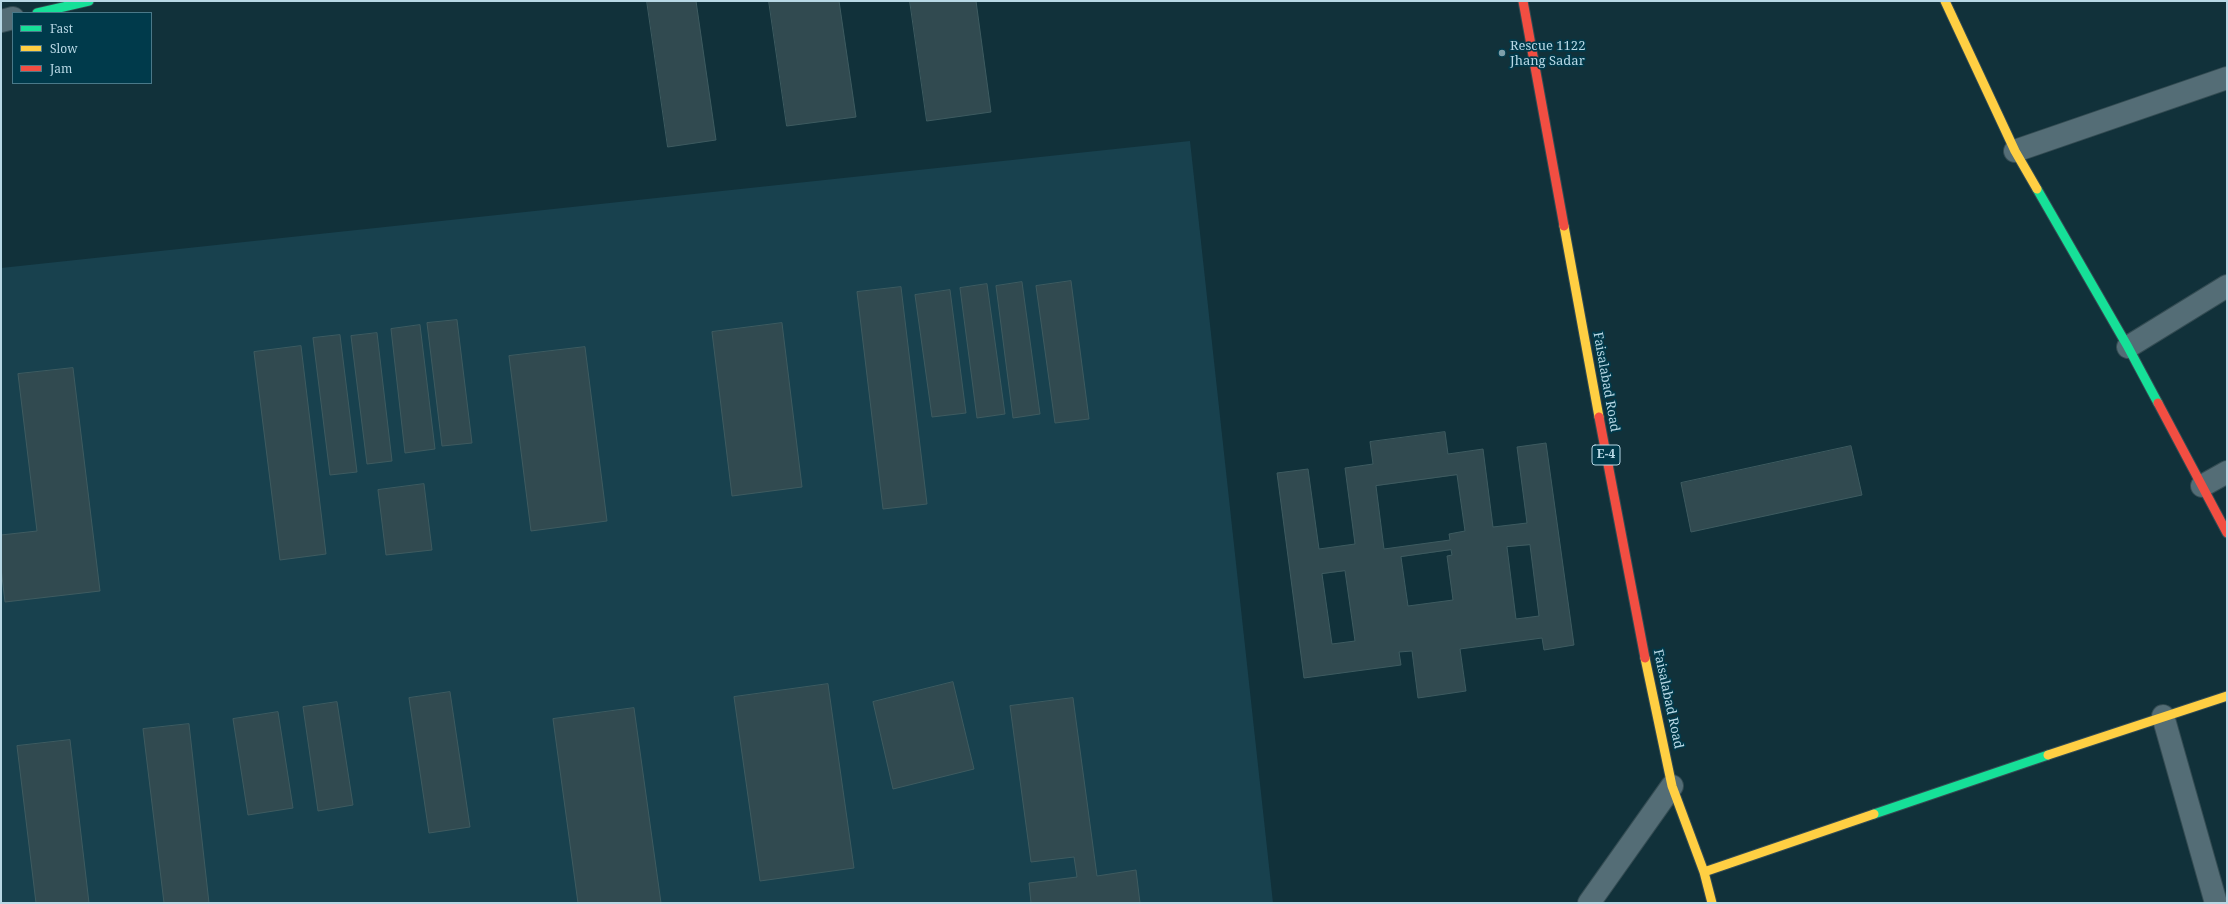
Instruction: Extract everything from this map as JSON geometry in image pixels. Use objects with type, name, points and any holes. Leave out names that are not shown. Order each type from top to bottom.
[{"type":"street","points":[[41,12],[89,1]]},
{"type":"street","name":"Faisalabad Road","points":[[1523,1],[1627,569],[1672,786],[1704,872],[1712,903]]},
{"type":"street","points":[[1945,1],[2015,150],[2128,347],[2227,533]]},
{"type":"street","points":[[1,21],[12,18]]},
{"type":"street","points":[[2015,150],[2227,78]]},
{"type":"street","points":[[2128,347],[2227,286]]},
{"type":"street","points":[[2202,486],[2227,472]]},
{"type":"street","points":[[1704,872],[2163,716],[2227,696]]},
{"type":"street","points":[[2163,716],[2216,903]]},
{"type":"street","points":[[1589,903],[1672,786]]},
{"type":"shaded area","points":[[1190,141],[1273,903],[1,903],[1,268]]},
{"type":"building","points":[[647,1],[696,1],[716,140],[668,147]]},
{"type":"building","points":[[769,1],[839,1],[856,117],[787,126]]},
{"type":"building","points":[[910,1],[976,1],[991,112],[927,121]]},
{"type":"building","points":[[1071,281],[1089,419],[1055,423],[1036,286]]},
{"type":"building","points":[[1022,282],[1040,414],[1013,418],[996,286]]},
{"type":"building","points":[[987,284],[1005,414],[977,418],[960,288]]},
{"type":"building","points":[[901,287],[927,504],[883,509],[857,292]]},
{"type":"building","points":[[950,290],[966,413],[932,417],[915,295]]},
{"type":"building","points":[[457,320],[472,443],[442,446],[427,323]]},
{"type":"building","points":[[782,323],[802,487],[732,496],[712,332]]},
{"type":"building","points":[[420,325],[435,449],[405,453],[391,329]]},
{"type":"building","points":[[377,333],[392,461],[367,464],[351,336]]},
{"type":"building","points":[[340,335],[357,472],[330,475],[313,338]]},
{"type":"building","points":[[301,346],[326,554],[280,560],[254,352]]},
{"type":"building","points":[[585,347],[607,521],[531,531],[509,356]]},
{"type":"building","points":[[73,368],[100,591],[5,602],[1,568],[1,535],[37,531],[18,374]]},
{"type":"building","points":[[1445,432],[1448,454],[1483,449],[1493,527],[1527,523],[1517,447],[1546,443],[1574,645],[1544,650],[1542,638],[1460,649],[1466,691],[1418,698],[1412,651],[1399,652],[1401,665],[1304,678],[1277,473],[1308,469],[1319,549],[1355,544],[1345,468],[1373,464],[1370,442]],"holes":[[[1457,475],[1465,531],[1449,534],[1450,540],[1384,549],[1376,486]],[[1530,545],[1539,616],[1516,619],[1507,547]],[[1451,550],[1452,555],[1447,556],[1453,600],[1408,606],[1401,557]],[[1345,571],[1355,641],[1332,644],[1322,574]]]},
{"type":"building","points":[[1851,446],[1862,495],[1691,532],[1681,483]]},
{"type":"building","points":[[424,484],[432,550],[386,555],[378,490]]},
{"type":"building","points":[[953,682],[974,769],[893,789],[873,702]]},
{"type":"building","points":[[828,684],[854,868],[760,881],[734,697]]},
{"type":"building","points":[[450,692],[470,827],[429,833],[409,698]]},
{"type":"building","points":[[1073,698],[1097,876],[1136,870],[1140,903],[1031,903],[1029,883],[1077,877],[1074,857],[1031,862],[1010,706]]},
{"type":"building","points":[[337,702],[353,805],[318,811],[303,707]]},
{"type":"building","points":[[634,708],[661,903],[578,903],[553,719]]},
{"type":"building","points":[[278,712],[293,808],[248,815],[233,719]]},
{"type":"building","points":[[189,724],[209,903],[164,903],[143,729]]},
{"type":"building","points":[[70,740],[89,903],[36,903],[17,746]]},
{"type":"traffic: fast","points":[[41,12],[89,1]]},
{"type":"traffic: fast","points":[[2037,189],[2128,347],[2158,403]]},
{"type":"traffic: fast","points":[[1874,814],[2048,755]]},
{"type":"traffic: slow","points":[[1945,1],[2015,151],[2037,189]]},
{"type":"traffic: slow","points":[[1564,226],[1599,417]]},
{"type":"traffic: slow","points":[[1645,658],[1672,786],[1704,872],[1712,903]]},
{"type":"traffic: slow","points":[[2048,755],[2227,696]]},
{"type":"traffic: slow","points":[[1704,872],[1874,814]]},
{"type":"traffic: jam","points":[[1523,1],[1564,226]]},
{"type":"traffic: jam","points":[[2158,403],[2227,533]]},
{"type":"traffic: jam","points":[[1599,417],[1645,658]]},
{"type":"place","name":"Rescue 1122 Jhang Sadar","points":[[1502,53]]}]
